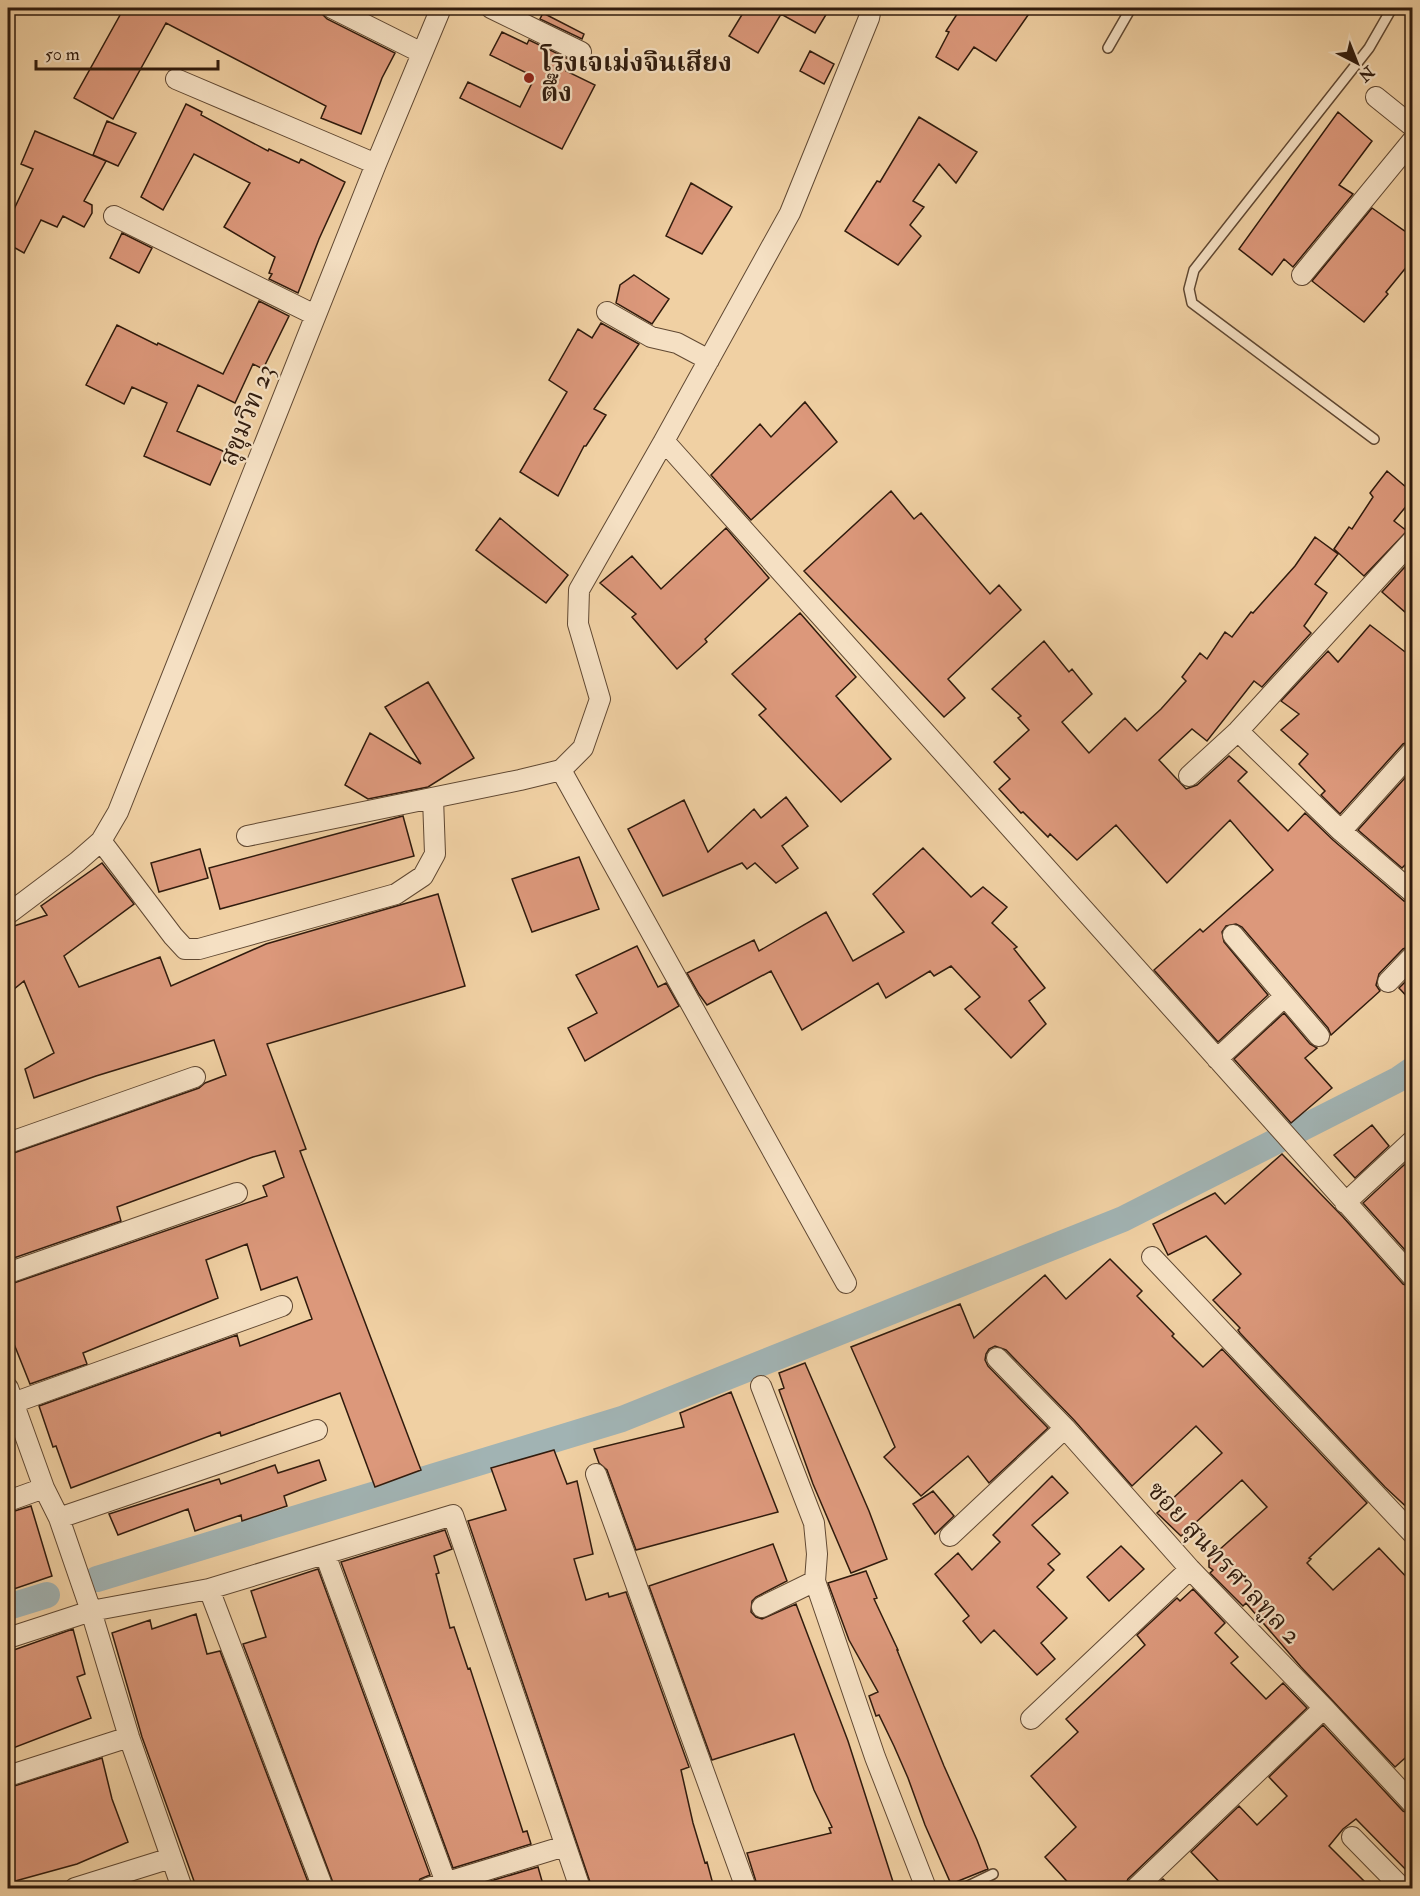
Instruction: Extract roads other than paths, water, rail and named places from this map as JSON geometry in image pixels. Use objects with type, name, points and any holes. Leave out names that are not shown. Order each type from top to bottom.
[{"type":"street","points":[[332,8],[422,53]]},
{"type":"street","name":"สุขุมวิท 23","points":[[8,914],[101,841],[118,812],[315,315],[441,8]]},
{"type":"street","points":[[491,8],[581,52]]},
{"type":"street","points":[[247,836],[561,770],[584,748],[600,699],[578,624],[579,590],[790,213],[869,18],[871,8]]},
{"type":"street","points":[[176,79],[376,164]]},
{"type":"street","points":[[1376,97],[1413,126]]},
{"type":"street","points":[[1302,275],[1413,141]]},
{"type":"street","points":[[114,216],[315,315]]},
{"type":"street","points":[[607,312],[651,338],[677,343],[709,360]]},
{"type":"street","points":[[664,441],[1413,1276]]},
{"type":"street","points":[[1189,776],[1238,731],[1412,544]]},
{"type":"street","points":[[1238,731],[1341,831],[1413,892]]},
{"type":"street","points":[[1341,831],[1413,752]]},
{"type":"street","points":[[561,770],[846,1283]]},
{"type":"street","points":[[101,841],[185,949],[199,950],[396,894],[423,876],[435,854],[433,798]]},
{"type":"street","points":[[1233,935],[1319,1036]]},
{"type":"street","points":[[1388,982],[1413,957]]},
{"type":"street","points":[[1217,1059],[1285,996]]},
{"type":"street","points":[[8,1143],[195,1077]]},
{"type":"street","points":[[1346,1203],[1413,1140]]},
{"type":"street","points":[[8,1273],[237,1193]]},
{"type":"street","points":[[1152,1257],[1413,1533]]},
{"type":"street","points":[[182,1888],[129,1737],[91,1611],[10,1395],[282,1306]]},
{"type":"street","name":"ซอย สุนทรศาลทูล 2","points":[[997,1358],[1065,1428],[1190,1569],[1413,1803]]},
{"type":"street","points":[[761,1386],[814,1523],[817,1554],[815,1581],[875,1757],[926,1888]]},
{"type":"street","points":[[950,1536],[1065,1428]]},
{"type":"street","points":[[58,1518],[317,1430]]},
{"type":"street","points":[[596,1474],[746,1888]]},
{"type":"street","points":[[8,1501],[44,1488]]},
{"type":"street","points":[[8,1638],[91,1611],[209,1589],[453,1515],[580,1888]]},
{"type":"street","points":[[325,1554],[441,1887],[566,1846]]},
{"type":"street","points":[[1031,1719],[1190,1569]]},
{"type":"street","points":[[762,1607],[815,1581]]},
{"type":"street","points":[[209,1589],[323,1888]]},
{"type":"street","points":[[1136,1888],[1324,1708]]},
{"type":"street","points":[[8,1776],[129,1737]]},
{"type":"street","points":[[1352,1837],[1402,1888]]},
{"type":"street","points":[[75,1888],[171,1858]]},
{"type":"lane","points":[[1108,48],[1131,8]]},
{"type":"lane","points":[[1374,439],[1192,303],[1189,290],[1194,270],[1369,48],[1392,8]]},
{"type":"lane","points":[[964,1888],[993,1874]]},
{"type":"waterway","points":[[97,1579],[622,1419],[1123,1219],[1399,1079],[1412,1070]]},
{"type":"waterway","points":[[8,1607],[47,1595]]},
{"type":"place","name":"โรงเจเม่งจินเสียง ตึ๊ง","points":[[529,78]]}]
